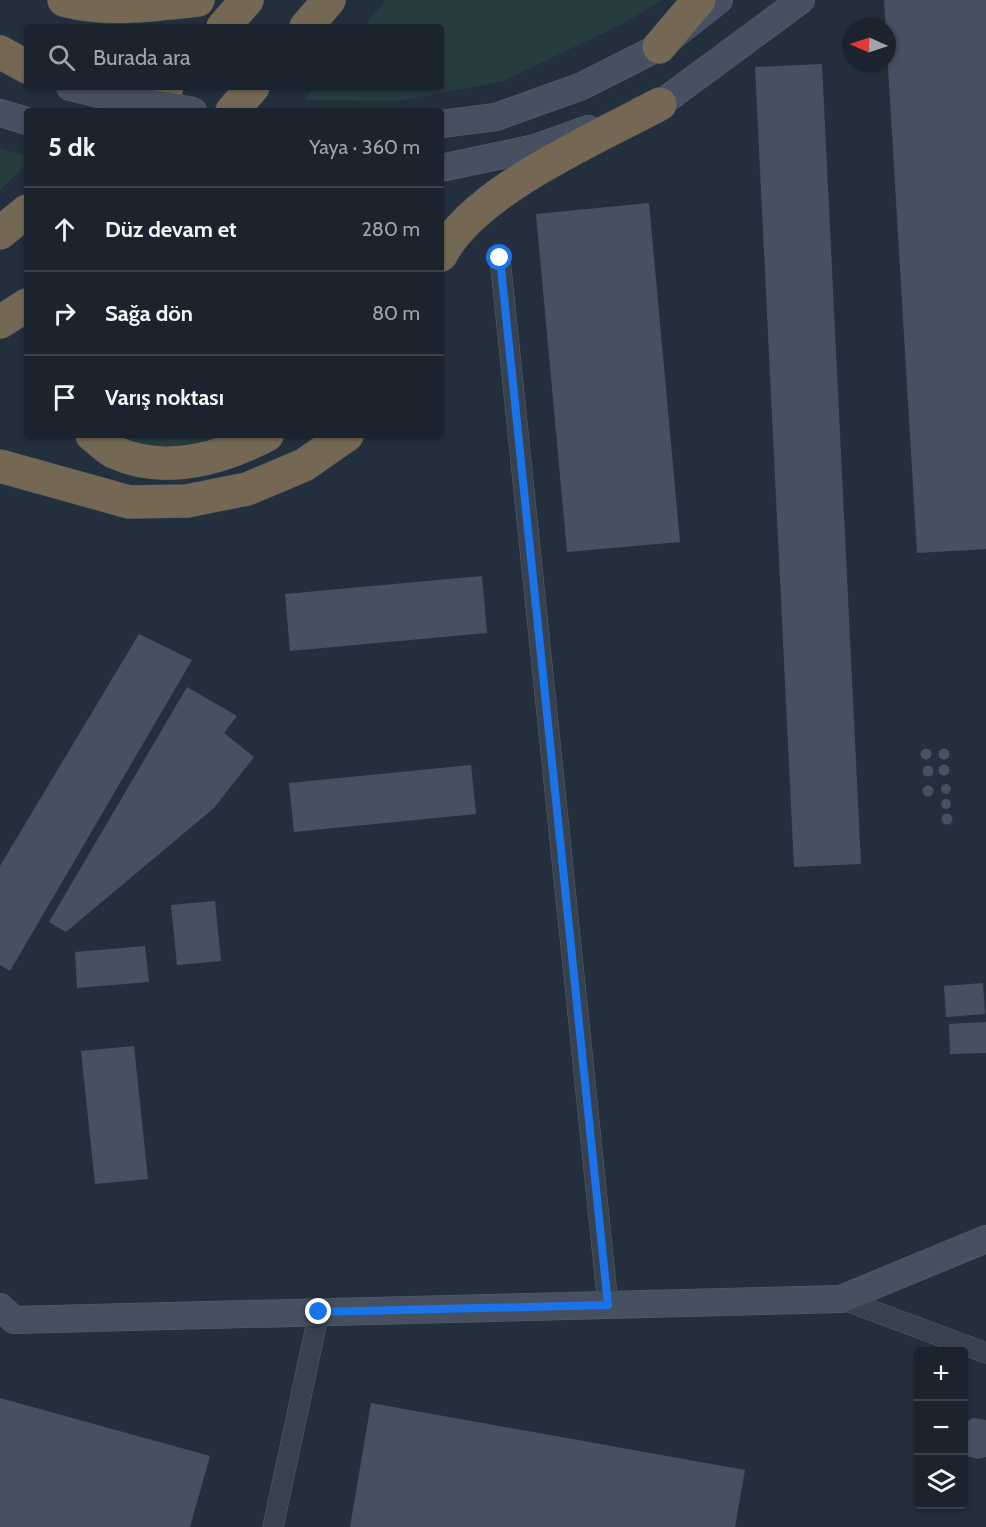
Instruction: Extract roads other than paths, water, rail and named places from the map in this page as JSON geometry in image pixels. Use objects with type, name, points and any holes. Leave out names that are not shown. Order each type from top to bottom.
[{"type":"highway","points":[[64,0],[89,6],[124,6],[198,0]]},
{"type":"highway","points":[[226,24],[246,0]]},
{"type":"highway","points":[[309,24],[329,0]]},
{"type":"highway","points":[[659,47],[699,0]]},
{"type":"highway","points":[[0,52],[24,65]]},
{"type":"highway","points":[[143,108],[164,90]]},
{"type":"highway","points":[[235,108],[250,90]]},
{"type":"highway","points":[[444,249],[448,240],[494,195],[660,104]]},
{"type":"highway","points":[[0,233],[24,213]]},
{"type":"highway","points":[[0,322],[24,307]]},
{"type":"highway","points":[[96,438],[114,452],[153,463],[205,460],[260,438]]},
{"type":"highway","points":[[0,466],[129,502],[187,501],[247,489],[303,465],[343,438]]},
{"type":"street","points":[[444,124],[496,117],[582,86],[659,47],[719,0]]},
{"type":"street","points":[[444,167],[535,148],[660,104],[801,0]]},
{"type":"street","points":[[0,70],[24,76]]},
{"type":"street","points":[[84,90],[178,108]]},
{"type":"street","points":[[0,113],[24,120]]},
{"type":"street","points":[[500,258],[608,1305]]},
{"type":"street","points":[[0,1307],[14,1320],[841,1299],[986,1239]]},
{"type":"street","points":[[841,1299],[986,1353]]},
{"type":"street","points":[[273,1527],[319,1312]]}]
